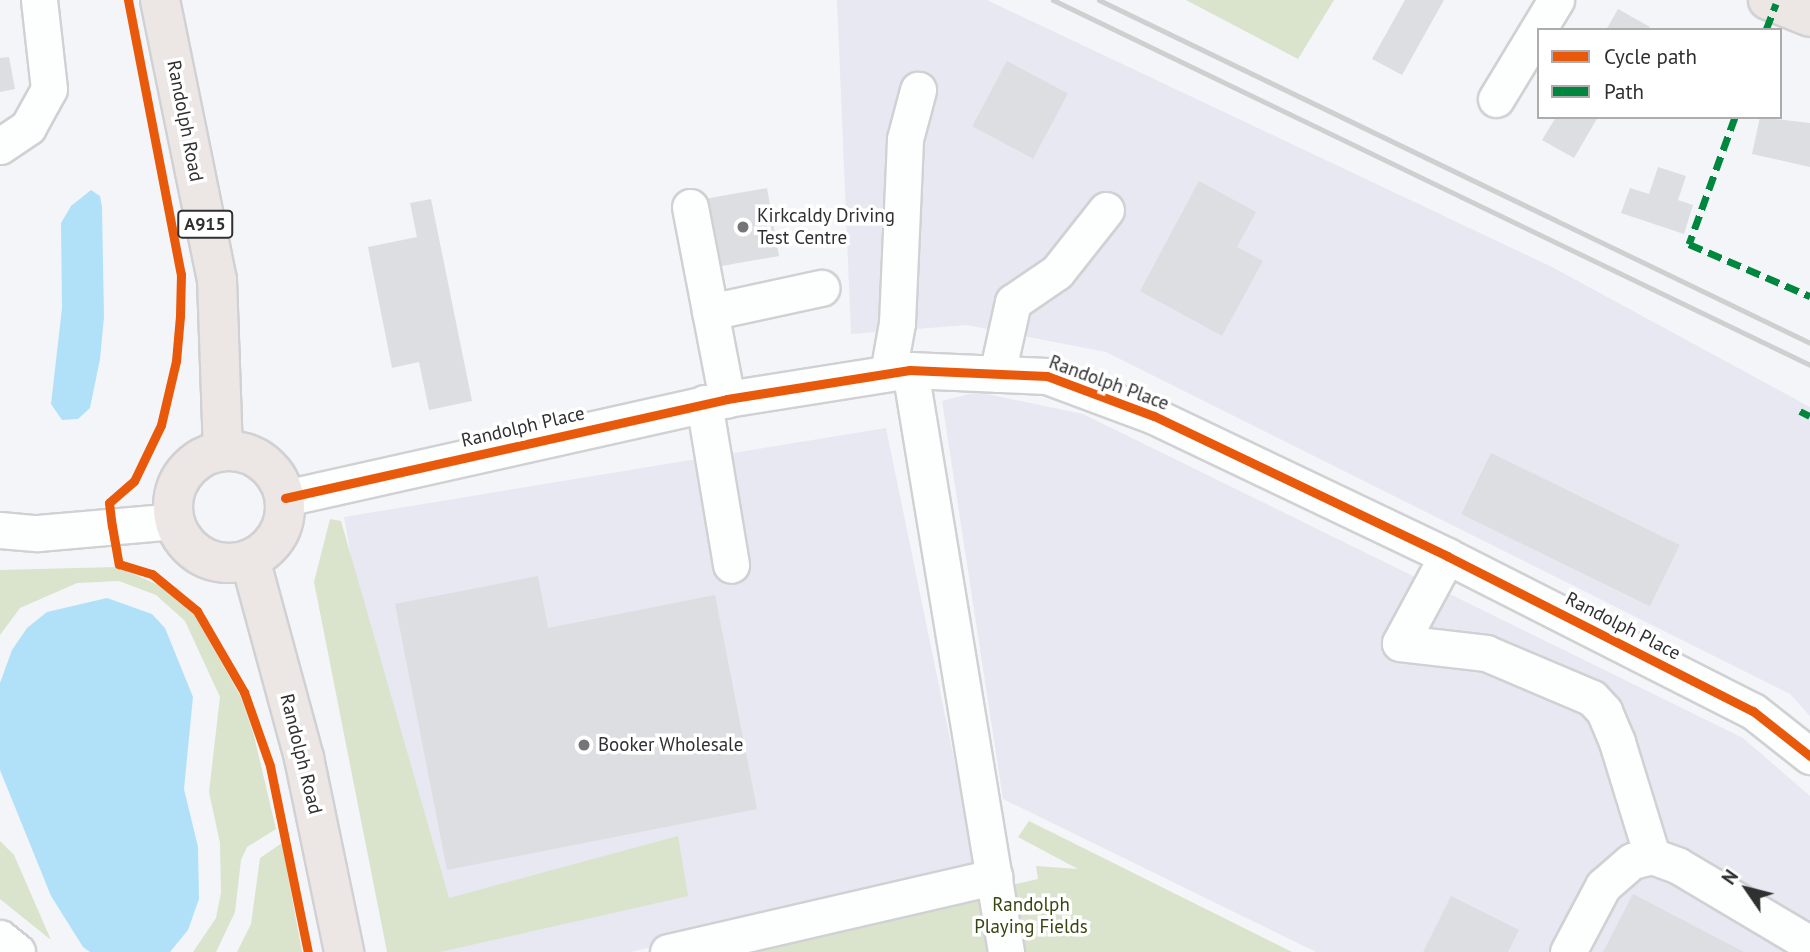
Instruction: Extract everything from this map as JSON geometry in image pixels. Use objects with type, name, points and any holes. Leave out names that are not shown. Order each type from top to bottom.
[{"type":"main road","name":"Randolph Road","points":[[160,0],[217,280],[223,451]]},
{"type":"main road","points":[[1768,0],[1810,17]]},
{"type":"main road","points":[[223,451],[240,451],[270,467],[285,498],[278,534],[267,549],[250,559],[232,563],[195,552],[174,521],[178,483],[189,467],[205,456],[223,451]]},
{"type":"main road","name":"Randolph Road","points":[[250,559],[304,758],[344,952]]},
{"type":"street","points":[[0,146],[28,127],[49,89],[39,0]]},
{"type":"street","points":[[1539,28],[1556,0]]},
{"type":"street","points":[[1496,99],[1537,31]]},
{"type":"street","points":[[918,90],[905,139],[897,323],[899,371],[1006,952]]},
{"type":"street","points":[[690,207],[710,312],[715,401],[731,565]]},
{"type":"street","points":[[997,374],[1013,302],[1058,272],[1106,210]]},
{"type":"street","points":[[710,312],[821,288]]},
{"type":"street","name":"Randolph Place","points":[[285,498],[715,401],[899,371],[1047,376],[1154,416],[1447,556],[1752,711],[1810,756]]},
{"type":"street","points":[[0,530],[38,533],[174,521]]},
{"type":"street","points":[[1447,556],[1400,643],[1486,653],[1592,698],[1604,711],[1617,741],[1652,856]]},
{"type":"street","points":[[1568,952],[1615,873],[1632,861],[1652,856],[1677,865],[1810,944]]},
{"type":"street","points":[[668,952],[994,877]]},
{"type":"street","points":[[0,938],[17,952]]},
{"type":"shaded area","points":[[837,0],[987,0],[1552,267],[1810,407],[1810,716],[1790,694],[1106,352],[967,325],[851,334]]},
{"type":"shaded area","points":[[977,392],[1083,414],[1743,738],[1810,796],[1810,952],[1316,952],[1003,799],[942,401]]},
{"type":"shaded area","points":[[886,428],[976,866],[631,952],[422,952],[344,517]]},
{"type":"green space","points":[[1186,0],[1334,0],[1298,59]]},
{"type":"green space","points":[[330,519],[341,521],[449,898],[678,836],[688,896],[440,952],[387,952],[314,582]]},
{"type":"green space","points":[[117,567],[163,587],[195,616],[241,697],[254,736],[276,829],[247,847],[241,860],[235,912],[216,952],[193,952],[216,918],[221,893],[220,843],[209,792],[220,697],[185,621],[156,595],[119,581],[77,583],[20,608],[0,635],[0,570]]},
{"type":"green space","name":"Randolph Playing Fields","points":[[1029,821],[1292,952],[711,952],[1038,879],[1036,866],[1078,869],[1018,837]]},
{"type":"green space","points":[[0,841],[14,855],[51,940],[0,899]]},
{"type":"green space","points":[[282,843],[302,952],[237,952],[251,924],[260,858]]},
{"type":"water","points":[[91,190],[100,196],[102,207],[104,317],[100,359],[90,408],[78,419],[62,420],[51,404],[62,308],[61,223],[71,206]]},
{"type":"water","points":[[107,598],[152,614],[165,628],[193,697],[184,789],[198,847],[199,899],[188,930],[170,952],[90,952],[83,947],[51,896],[0,770],[0,683],[12,650],[27,628],[47,612]]},
{"type":"building","points":[[1405,0],[1444,0],[1402,75],[1372,59]]},
{"type":"building","points":[[1618,9],[1650,27],[1649,28],[1607,28]]},
{"type":"building","points":[[9,57],[15,89],[0,92],[0,58]]},
{"type":"building","points":[[1007,61],[1068,93],[1033,159],[972,126]]},
{"type":"building","points":[[1555,119],[1597,119],[1574,158],[1542,140]]},
{"type":"building","points":[[1760,119],[1810,123],[1810,167],[1752,154]]},
{"type":"building","points":[[1658,167],[1686,176],[1678,200],[1693,205],[1684,234],[1621,213],[1630,188],[1649,194]]},
{"type":"building","points":[[1199,181],[1256,212],[1237,247],[1263,261],[1222,336],[1140,291]]},
{"type":"building","name":"Kirkcaldy Driving Test Centre","points":[[767,188],[779,256],[719,267],[707,199]]},
{"type":"building","points":[[431,199],[472,401],[429,410],[419,362],[392,368],[368,247],[417,237],[410,203]]},
{"type":"building","points":[[1491,453],[1680,545],[1650,606],[1461,514]]},
{"type":"building","name":"Booker Wholesale","points":[[538,576],[548,628],[715,595],[757,809],[447,870],[395,604]]},
{"type":"building","points":[[1633,894],[1744,952],[1603,952]]},
{"type":"building","points":[[1451,896],[1519,930],[1508,952],[1423,952]]},
{"type":"railway","points":[[1053,0],[1810,365]]},
{"type":"railway","points":[[1099,0],[1810,343]]},
{"type":"marked path","points":[[1767,28],[1776,4]]},
{"type":"marked path","points":[[1734,119],[1689,244],[1810,296]]},
{"type":"marked path","points":[[1800,411],[1810,416]]},
{"type":"cycle path","points":[[128,0],[181,274],[176,361],[161,425],[134,481],[109,503],[119,564],[152,574],[197,611],[244,692],[270,766],[308,952]]},
{"type":"cycle path","points":[[285,498],[727,399],[910,370],[1047,376],[1154,416],[1447,556],[1753,711],[1810,756]]},
{"type":"place","name":"Kirkcaldy Driving Test Centre","points":[[743,227]]},
{"type":"place","name":"Booker Wholesale","points":[[584,745]]}]
